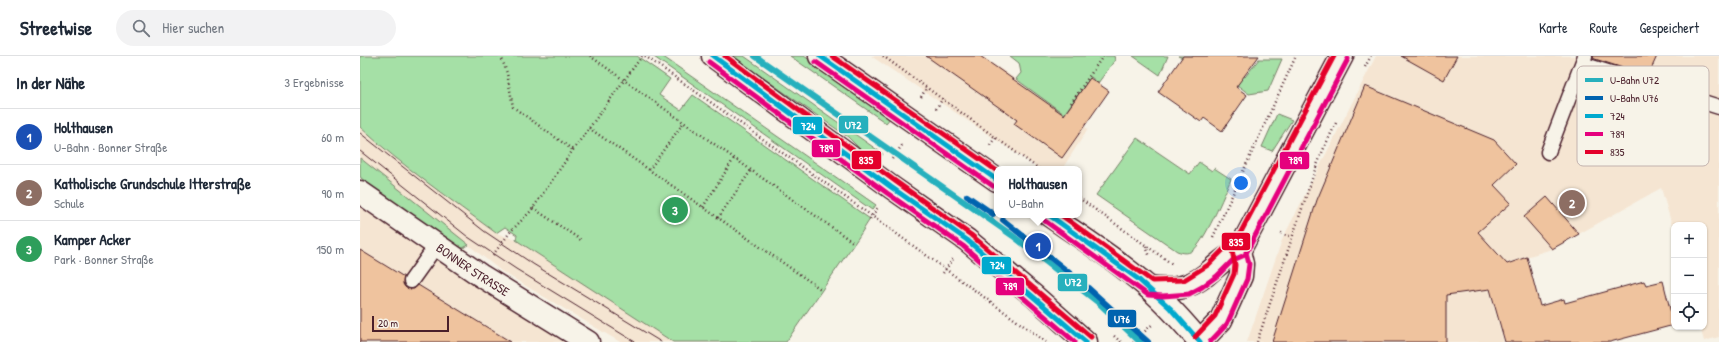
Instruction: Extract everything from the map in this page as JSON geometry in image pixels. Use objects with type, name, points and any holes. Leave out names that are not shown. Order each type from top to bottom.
[{"type":"main road","points":[[713,56],[891,188],[967,240],[1086,342]]},
{"type":"main road","points":[[820,56],[994,178]]},
{"type":"main road","points":[[1053,218],[1091,244],[1149,288],[1200,342],[1221,320],[1241,276],[1242,264],[1239,251],[1342,56]]},
{"type":"main road","name":"BONNER STRASSE","points":[[360,192],[480,275],[588,342]]},
{"type":"main road","points":[[1149,288],[1163,289],[1186,287],[1198,281],[1229,254],[1239,251]]},
{"type":"lane","points":[[1584,60],[1601,66]]},
{"type":"lane","points":[[1548,152],[1577,78]]},
{"type":"lane","points":[[1709,104],[1719,107]]},
{"type":"lane","points":[[411,281],[436,246]]},
{"type":"path","points":[[501,56],[507,73],[513,107],[573,150]]},
{"type":"path","points":[[590,56],[735,157],[854,243]]},
{"type":"path","points":[[480,275],[501,242],[533,208],[624,79],[643,56],[946,269],[1046,342]]},
{"type":"path","points":[[883,56],[1035,166]]},
{"type":"path","points":[[1071,103],[1103,56]]},
{"type":"path","points":[[1210,243],[1296,56]]},
{"type":"path","points":[[1364,70],[1371,56]]},
{"type":"path","points":[[871,217],[901,173],[888,164],[909,135],[899,128],[927,87]]},
{"type":"path","points":[[934,111],[943,98]]},
{"type":"path","points":[[1257,342],[1315,170],[1338,120]]},
{"type":"path","points":[[649,170],[684,122]]},
{"type":"path","points":[[589,128],[822,290]]},
{"type":"path","points":[[988,148],[996,137]]},
{"type":"path","points":[[702,207],[735,157]]},
{"type":"path","points":[[1310,168],[1315,170]]},
{"type":"path","points":[[718,218],[752,170]]},
{"type":"path","points":[[1082,200],[1173,264],[1177,264]]},
{"type":"path","points":[[533,208],[581,240]]},
{"type":"path","points":[[1281,233],[1292,237]]},
{"type":"path","points":[[943,273],[957,254]]},
{"type":"path","points":[[1133,342],[1150,327]]},
{"type":"path","points":[[1114,336],[1121,342]]},
{"type":"shaded area","points":[[871,56],[982,56],[1088,129],[1064,166],[1036,166]]},
{"type":"shaded area","points":[[1376,56],[1719,56],[1719,337],[1704,341],[1701,330],[1707,330],[1707,222],[1671,222],[1661,188],[1552,249],[1484,270],[1504,342],[1247,342],[1282,240]]},
{"type":"shaded area","points":[[360,127],[399,161],[496,233],[516,240],[673,342],[620,342],[501,271],[360,158]]},
{"type":"shaded area","points":[[360,195],[586,342],[360,342]]},
{"type":"green space","points":[[360,56],[637,56],[670,79],[659,95],[681,110],[693,95],[870,219],[786,342],[673,342],[516,240],[517,235],[505,227],[496,233],[409,169],[360,127]]},
{"type":"green space","points":[[662,56],[876,205],[872,210],[654,57]]},
{"type":"green space","points":[[732,56],[744,56],[883,154],[877,162],[862,151],[848,137]]},
{"type":"green space","points":[[790,56],[804,56],[891,117],[886,123]]},
{"type":"green space","points":[[1010,56],[1114,56],[1115,60],[1098,83],[1091,77],[1064,114],[1016,79],[1021,73],[1019,63]]},
{"type":"green space","points":[[1133,56],[1168,56],[1160,75]]},
{"type":"green space","points":[[1178,56],[1217,56],[1245,77],[1259,59],[1282,59],[1268,91],[1249,94],[1228,78]]},
{"type":"green space","points":[[1277,114],[1292,120],[1272,151],[1262,147]]},
{"type":"green space","points":[[1137,138],[1190,174],[1199,162],[1212,171],[1214,168],[1231,179],[1208,229],[1197,246],[1190,252],[1185,253],[1177,251],[1096,195]]},
{"type":"green space","points":[[360,158],[469,245],[461,249],[409,216],[361,178]]},
{"type":"building","points":[[926,56],[980,56],[1064,115],[1090,78],[1109,91],[1062,158],[1014,124],[1017,120]]},
{"type":"building","points":[[1183,56],[1259,56],[1236,87],[1247,95],[1222,131],[1204,118],[1201,122],[1158,92]]},
{"type":"building","points":[[1401,56],[1457,56],[1444,80]]},
{"type":"building","points":[[1593,56],[1657,56],[1652,66],[1617,66],[1593,58]]},
{"type":"building","points":[[1365,86],[1494,140],[1516,164],[1494,185],[1511,203],[1478,232],[1507,264],[1527,257],[1540,306],[1564,299],[1565,303],[1644,281],[1646,285],[1663,281],[1671,313],[1671,326],[1610,342],[1505,342],[1490,289],[1446,295],[1446,342],[1272,342],[1317,200]]},
{"type":"building","points":[[1547,197],[1579,234],[1552,249],[1524,217]]},
{"type":"building","points":[[360,250],[404,277],[403,284],[406,288],[414,289],[418,285],[511,342],[360,342]]},
{"type":"tram line","points":[[360,133],[484,231],[533,264],[661,342]]},
{"type":"tram line","points":[[360,151],[468,237],[516,269],[635,342]]},
{"type":"metro line","name":"U72","points":[[755,56],[1013,236],[1100,304],[1140,342]]},
{"type":"metro line","name":"U76","points":[[967,196],[993,214]]},
{"type":"metro line","name":"U76","points":[[1003,220],[1087,287],[1148,342]]},
{"type":"transit line","name":"724","points":[[713,56],[891,187],[967,240],[1086,342]]},
{"type":"transit line","name":"835","points":[[725,56],[971,235],[1091,337]]},
{"type":"transit line","name":"724","points":[[820,56],[994,178]]},
{"type":"transit line","name":"835","points":[[832,56],[994,169]]},
{"type":"transit line","name":"835","points":[[1065,218],[1152,281],[1184,280],[1208,265],[1225,248],[1234,245],[1334,56]]},
{"type":"transit line","name":"789","points":[[1045,221],[1148,295],[1163,296],[1189,294],[1217,276],[1233,260],[1245,255],[1348,59]]},
{"type":"transit line","name":"789","points":[[709,62],[887,193],[963,246],[1075,342]]},
{"type":"transit line","name":"789","points":[[816,62],[993,186]]},
{"type":"transit line","name":"724","points":[[1053,218],[1138,279],[1170,308],[1200,342]]},
{"type":"transit line","name":"835","points":[[1195,337],[1215,316],[1234,274],[1235,265],[1232,250],[1240,234]]},
{"type":"transit line","name":"789","points":[[1210,342],[1227,324],[1247,279],[1249,264],[1246,252],[1252,240]]},
{"type":"place","name":"Katholische Grundschule Itterstraße","points":[[1572,203]]},
{"type":"place","name":"Kamper Acker","points":[[675,210]]},
{"type":"place","name":"Holthausen","points":[[1038,246]]}]
